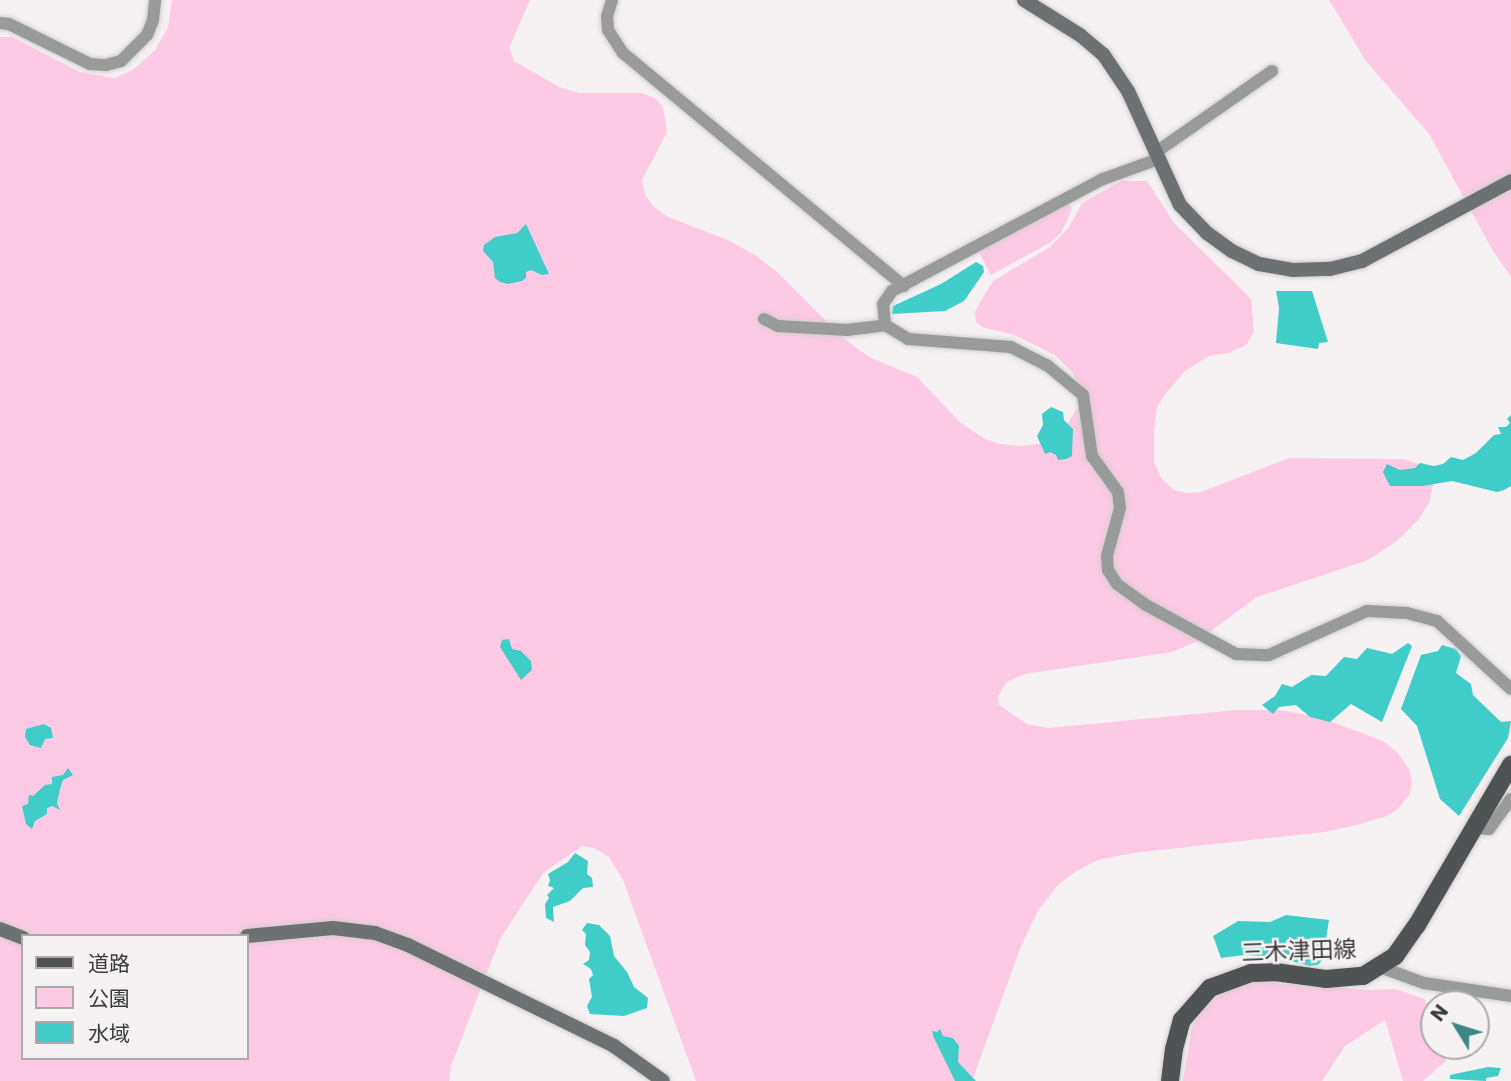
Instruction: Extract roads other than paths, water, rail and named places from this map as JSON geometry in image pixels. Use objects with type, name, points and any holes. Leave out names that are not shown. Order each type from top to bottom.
[{"type":"main road","name":"三木津田線","points":[[1170,1081],[1174,1049],[1182,1020],[1210,988],[1251,973],[1275,972],[1344,979],[1363,976],[1395,956],[1417,925],[1511,765]]},
{"type":"street","points":[[0,23],[9,24],[90,64],[106,65],[121,61],[147,35],[153,20],[155,0]]},
{"type":"street","points":[[612,0],[607,16],[608,30],[623,53],[904,286]]},
{"type":"street","points":[[1024,0],[1080,35],[1103,54],[1128,91],[1180,205],[1207,233],[1232,251],[1259,264],[1293,270],[1331,269],[1362,261],[1511,181]]},
{"type":"street","points":[[885,325],[883,304],[892,291],[1103,179],[1157,156],[1272,71]]},
{"type":"street","points":[[764,319],[778,326],[847,330],[885,325],[908,339],[1011,346],[1048,366],[1077,388],[1086,408],[1091,456],[1118,492],[1120,508],[1109,543],[1108,570],[1117,584],[1146,605],[1236,654],[1269,654],[1367,611],[1425,616],[1437,621],[1461,640],[1511,689]]},
{"type":"street","points":[[1473,828],[1483,831],[1489,829],[1511,799]]},
{"type":"street","points":[[248,936],[333,928],[375,933],[408,945],[614,1046],[663,1081]]},
{"type":"street","points":[[0,929],[21,937]]},
{"type":"street","points":[[1380,967],[1424,984],[1511,996]]},
{"type":"water","points":[[526,224],[549,274],[542,275],[531,270],[526,272],[526,278],[522,281],[508,284],[500,282],[495,278],[493,262],[483,251],[484,245],[495,237],[517,233]]},
{"type":"water","points":[[976,262],[983,266],[984,272],[964,301],[945,311],[892,314],[893,306],[941,284]]},
{"type":"water","points":[[1276,291],[1312,291],[1328,342],[1319,343],[1318,349],[1276,343],[1279,308]]},
{"type":"water","points":[[1051,407],[1063,412],[1064,420],[1073,429],[1072,456],[1066,459],[1058,460],[1056,455],[1050,452],[1045,454],[1037,436],[1043,425],[1042,414]]},
{"type":"water","points":[[1511,415],[1511,486],[1497,492],[1452,481],[1423,486],[1390,486],[1383,472],[1387,464],[1400,470],[1415,468],[1420,463],[1434,466],[1443,464],[1451,457],[1463,460],[1476,453],[1494,435],[1501,434],[1498,427],[1506,427],[1510,423],[1507,419]]},
{"type":"water","points":[[509,639],[512,649],[521,651],[531,661],[532,670],[521,680],[500,647],[502,640]]},
{"type":"water","points":[[1408,643],[1412,646],[1382,722],[1351,704],[1330,722],[1310,717],[1296,705],[1279,707],[1273,714],[1262,705],[1275,696],[1282,684],[1292,687],[1311,675],[1326,676],[1344,657],[1357,659],[1367,648],[1392,654]]},
{"type":"water","points":[[1442,645],[1456,649],[1461,656],[1456,673],[1471,684],[1473,695],[1501,722],[1511,721],[1508,738],[1459,816],[1440,799],[1417,726],[1401,709],[1421,655],[1438,651]]},
{"type":"water","points":[[44,724],[51,728],[53,738],[45,739],[41,748],[30,745],[25,737],[26,729]]},
{"type":"water","points":[[68,768],[73,775],[63,780],[57,803],[60,810],[52,806],[47,808],[47,814],[35,821],[32,829],[26,824],[22,806],[28,804],[29,795],[33,796],[45,785],[52,784],[52,777],[63,775]]},
{"type":"water","points":[[575,853],[588,861],[587,874],[592,878],[593,887],[583,888],[570,901],[553,907],[554,922],[546,918],[545,904],[549,898],[547,895],[554,888],[548,886],[548,874],[568,862]]},
{"type":"water","points":[[1286,915],[1329,920],[1323,959],[1318,965],[1309,966],[1281,958],[1245,955],[1221,958],[1213,936],[1238,921],[1270,922]]},
{"type":"water","points":[[587,923],[599,925],[610,936],[614,956],[627,972],[634,987],[648,998],[647,1008],[624,1016],[590,1014],[587,1006],[592,997],[589,979],[593,975],[591,969],[583,964],[589,960],[590,952],[585,945],[586,934],[582,930]]},
{"type":"water","points":[[940,1029],[943,1036],[953,1038],[959,1046],[958,1062],[976,1081],[955,1081],[934,1038],[932,1031],[937,1032]]},
{"type":"water","points":[[1488,1067],[1501,1068],[1498,1076],[1486,1078],[1486,1081],[1450,1079],[1450,1075]]}]
